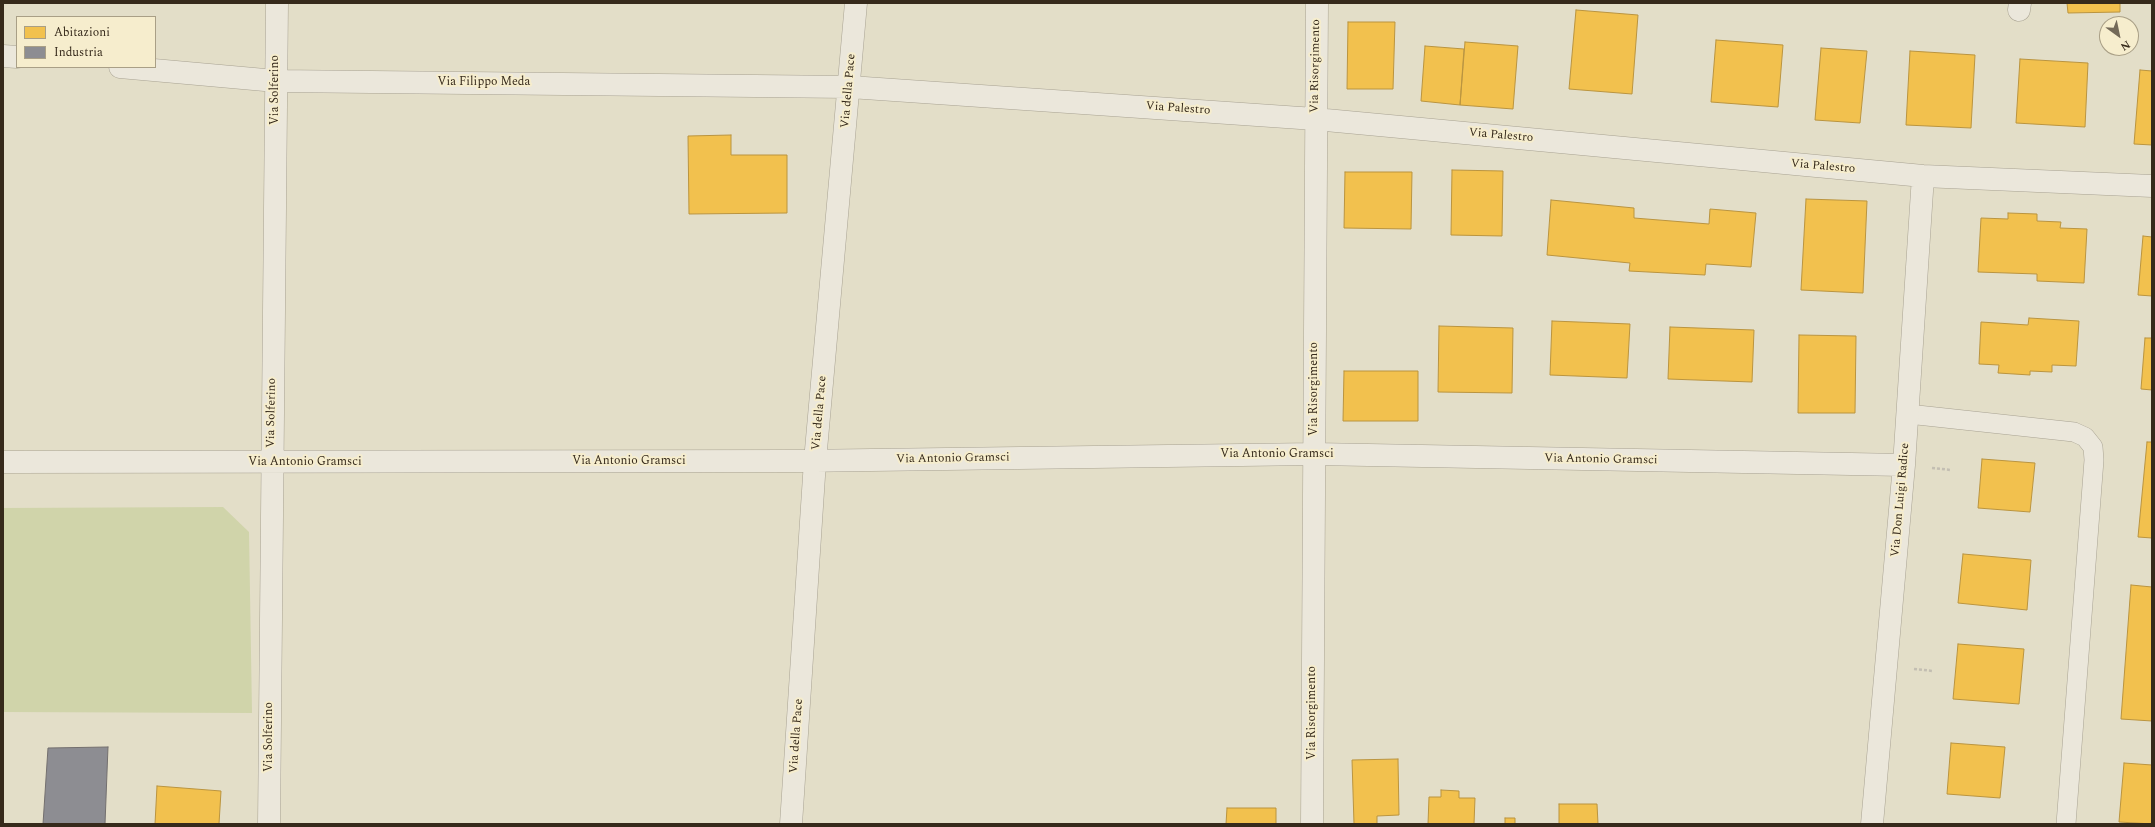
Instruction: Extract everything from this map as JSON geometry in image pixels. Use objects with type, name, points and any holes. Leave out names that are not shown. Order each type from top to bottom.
[{"type":"street","name":"Via Solferino","points":[[269,824],[277,3]]},
{"type":"street","name":"Via della Pace","points":[[791,824],[815,461],[850,87],[856,3]]},
{"type":"street","name":"Via Risorgimento","points":[[1312,824],[1315,454],[1315,119],[1317,3]]},
{"type":"street","points":[[3,56],[16,57]]},
{"type":"street","name":"Via Filippo Meda","points":[[131,68],[276,81],[850,87]]},
{"type":"street","name":"Via Palestro","points":[[850,87],[1315,119],[1923,176],[2152,186]]},
{"type":"street","name":"Via Don Luigi Radice","points":[[1872,824],[1904,465],[1923,176]]},
{"type":"street","name":"Via Antonio Gramsci","points":[[3,462],[272,463],[815,461],[1315,454],[1904,465]]},
{"type":"lane","points":[[1908,414],[2074,432],[2085,437],[2093,446],[2094,460],[2066,824]]},
{"type":"green space","points":[[223,507],[249,532],[252,713],[3,712],[3,508]]},
{"type":"building: Abitazioni","points":[[2067,3],[2120,3],[2120,12],[2068,13]]},
{"type":"building: Abitazioni","points":[[1576,10],[1638,15],[1632,94],[1569,89]]},
{"type":"building: Abitazioni","points":[[1348,22],[1395,22],[1393,89],[1347,89]]},
{"type":"building: Abitazioni","points":[[1716,40],[1783,45],[1778,107],[1711,102]]},
{"type":"building: Abitazioni","points":[[1465,42],[1518,46],[1513,109],[1460,105]]},
{"type":"building: Abitazioni","points":[[1425,46],[1464,49],[1460,105],[1421,101]]},
{"type":"building: Abitazioni","points":[[1821,48],[1867,51],[1860,123],[1815,120]]},
{"type":"building: Abitazioni","points":[[1910,51],[1975,55],[1971,128],[1906,125]]},
{"type":"building: Abitazioni","points":[[2020,59],[2088,63],[2085,127],[2016,123]]},
{"type":"building: Abitazioni","points":[[2140,70],[2152,71],[2152,145],[2134,144]]},
{"type":"building: Abitazioni","points":[[731,135],[731,155],[787,155],[787,213],[689,214],[688,136]]},
{"type":"building: Abitazioni","points":[[1452,170],[1503,171],[1502,236],[1451,235]]},
{"type":"building: Abitazioni","points":[[1345,172],[1412,172],[1411,229],[1344,228]]},
{"type":"building: Abitazioni","points":[[1806,199],[1867,201],[1863,293],[1801,290]]},
{"type":"building: Abitazioni","points":[[1551,200],[1634,208],[1634,218],[1709,224],[1710,209],[1756,213],[1751,267],[1706,264],[1705,275],[1629,271],[1630,263],[1547,255]]},
{"type":"building: Abitazioni","points":[[2008,213],[2037,214],[2037,221],[2061,222],[2060,228],[2087,229],[2084,283],[2037,281],[2037,274],[1978,272],[1981,218],[2008,219]]},
{"type":"building: Abitazioni","points":[[2143,236],[2152,237],[2152,296],[2138,295]]},
{"type":"building: Abitazioni","points":[[2029,318],[2079,321],[2076,366],[2052,365],[2052,372],[2030,371],[2030,375],[1998,373],[1999,365],[1979,364],[1981,322],[2028,325]]},
{"type":"building: Abitazioni","points":[[1552,321],[1630,324],[1627,378],[1550,375]]},
{"type":"building: Abitazioni","points":[[1439,326],[1513,328],[1512,393],[1438,392]]},
{"type":"building: Abitazioni","points":[[1670,327],[1754,330],[1752,382],[1668,379]]},
{"type":"building: Abitazioni","points":[[1799,335],[1856,336],[1855,413],[1798,413]]},
{"type":"building: Abitazioni","points":[[2145,338],[2152,338],[2152,390],[2141,389]]},
{"type":"building: Abitazioni","points":[[1344,371],[1418,371],[1418,421],[1343,421]]},
{"type":"building: Abitazioni","points":[[2147,442],[2152,442],[2152,538],[2138,537]]},
{"type":"building: Abitazioni","points":[[1982,459],[2035,463],[2030,512],[1978,508]]},
{"type":"building: Abitazioni","points":[[1963,554],[2031,560],[2027,610],[1958,603]]},
{"type":"building: Abitazioni","points":[[2131,585],[2152,587],[2152,721],[2121,719]]},
{"type":"building: Abitazioni","points":[[1958,644],[2024,649],[2019,704],[1953,699]]},
{"type":"building: Abitazioni","points":[[1951,743],[2005,747],[2000,798],[1947,794]]},
{"type":"building: Abitazioni","points":[[1398,759],[1399,815],[1377,816],[1377,824],[1354,824],[1352,760]]},
{"type":"building: Abitazioni","points":[[2124,763],[2152,765],[2152,824],[2119,822]]},
{"type":"building: Abitazioni","points":[[157,786],[221,791],[219,824],[155,824]]},
{"type":"building: Abitazioni","points":[[1441,790],[1459,791],[1459,798],[1475,798],[1474,824],[1428,824],[1429,797],[1441,797]]},
{"type":"building: Abitazioni","points":[[1559,804],[1597,804],[1598,824],[1559,824]]},
{"type":"building: Abitazioni","points":[[1227,808],[1276,808],[1276,824],[1226,824]]},
{"type":"building: Abitazioni","points":[[1505,818],[1515,818],[1515,824],[1505,824]]},
{"type":"building: Industria","points":[[108,747],[105,824],[43,824],[48,748]]}]
